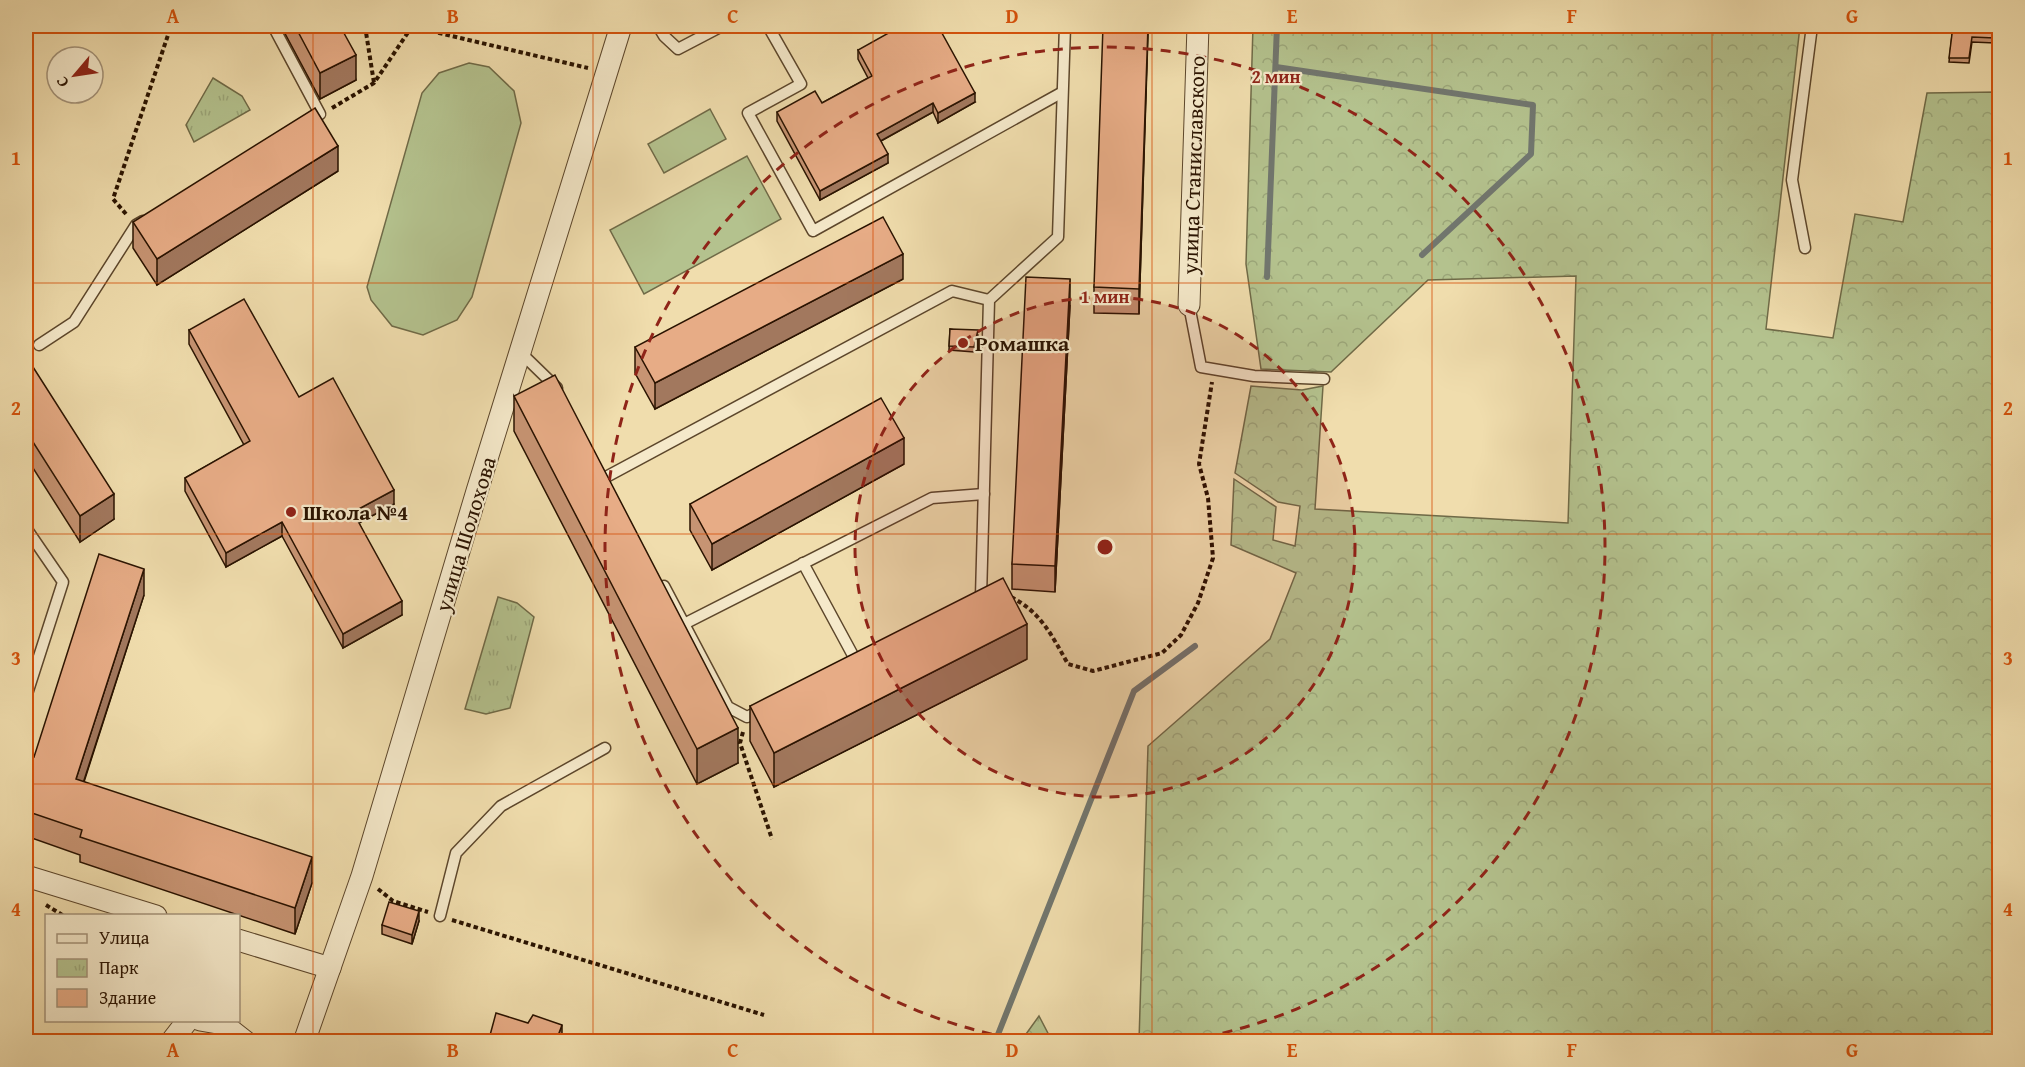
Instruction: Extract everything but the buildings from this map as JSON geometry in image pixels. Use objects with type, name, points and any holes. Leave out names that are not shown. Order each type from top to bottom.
[{"type":"street","name":"улица Шолохова","points":[[304,1041],[362,876],[621,26]]},
{"type":"street","name":"улица Станиславского","points":[[1189,305],[1198,26]]},
{"type":"street","points":[[26,876],[153,914]]},
{"type":"street","points":[[240,941],[330,968]]},
{"type":"street","points":[[171,1041],[186,1022]]},
{"type":"street","points":[[212,1022],[223,1024],[246,1041]]},
{"type":"lane","points":[[273,26],[320,114],[300,127]]},
{"type":"lane","points":[[658,26],[664,36],[678,49],[722,26]]},
{"type":"lane","points":[[768,26],[801,84],[748,114],[813,231],[1061,93]]},
{"type":"lane","points":[[960,607],[981,597],[989,300],[1058,237],[1065,26]]},
{"type":"lane","points":[[1805,248],[1792,180],[1812,26]]},
{"type":"lane","points":[[39,345],[74,322],[136,225],[157,213]]},
{"type":"lane","points":[[612,487],[604,472],[952,291],[989,300]]},
{"type":"lane","points":[[1189,305],[1201,367],[1254,376],[1324,379]]},
{"type":"lane","points":[[521,353],[560,391],[565,400]]},
{"type":"lane","points":[[684,624],[932,498],[984,494]]},
{"type":"lane","points":[[26,528],[63,582],[26,697]]},
{"type":"lane","points":[[803,563],[856,661]]},
{"type":"lane","points":[[657,571],[728,707],[747,717],[767,707]]},
{"type":"lane","points":[[440,916],[456,853],[501,806],[605,747]]},
{"type":"path","points":[[136,225],[113,199],[171,26]]},
{"type":"path","points":[[365,26],[374,83]]},
{"type":"path","points":[[320,114],[374,83],[410,27],[592,69]]},
{"type":"path","points":[[981,582],[1029,606],[1045,625],[1068,664],[1093,671],[1162,653],[1181,635],[1198,603],[1214,558],[1208,498],[1200,464],[1214,369]]},
{"type":"path","points":[[747,717],[740,743],[772,839]]},
{"type":"path","points":[[362,876],[393,901],[764,1015]]},
{"type":"green space","points":[[1253,26],[1581,26],[1607,30],[1608,26],[1800,26],[1766,329],[1833,338],[1855,214],[1903,222],[1927,93],[1999,92],[1999,1041],[1139,1041],[1148,746],[1270,639],[1296,573],[1231,545],[1234,479],[1276,507],[1273,540],[1295,546],[1300,506],[1278,502],[1235,473],[1251,386],[1302,390],[1323,386],[1315,509],[1568,523],[1576,276],[1428,280],[1331,372],[1261,369],[1246,264]]},
{"type":"green space","points":[[469,63],[489,67],[514,91],[521,123],[472,297],[457,320],[423,335],[392,326],[371,300],[367,287],[422,93],[439,73]]},
{"type":"green space","points":[[213,78],[242,96],[250,110],[194,142],[186,125]]},
{"type":"green space","points":[[710,109],[726,139],[664,173],[648,144]]},
{"type":"green space","points":[[747,156],[781,219],[644,294],[610,230]]},
{"type":"green space","points":[[498,597],[517,603],[534,617],[510,708],[486,714],[465,709]]},
{"type":"green space","points":[[1039,1016],[1052,1041],[1021,1041]]},
{"type":"waterway","points":[[1267,277],[1277,26]]},
{"type":"waterway","points":[[1276,67],[1533,105],[1531,154],[1422,255]]},
{"type":"waterway","points":[[995,1042],[1134,691],[1195,646]]},
{"type":"place","name":"Ромашка","points":[[963,343]]},
{"type":"place","name":"Школа №4","points":[[291,512]]}]
